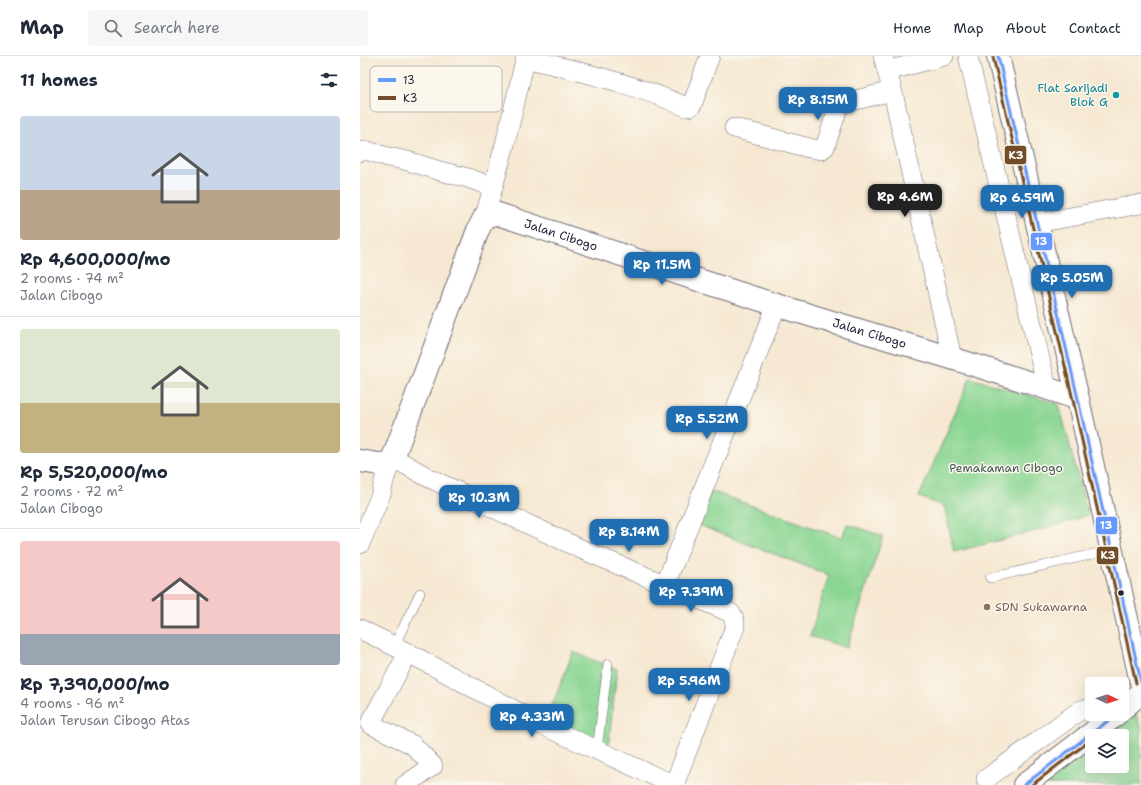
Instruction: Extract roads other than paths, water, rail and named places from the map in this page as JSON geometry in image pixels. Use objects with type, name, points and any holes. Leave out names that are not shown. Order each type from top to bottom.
[{"type":"street","points":[[360,544],[381,494],[385,477],[478,230],[485,216],[506,144],[526,57],[605,79],[665,98],[686,107],[690,107],[710,56]]},
{"type":"street","points":[[944,56],[885,63],[952,358]]},
{"type":"street","points":[[968,56],[1047,388]]},
{"type":"street","points":[[998,56],[1078,399],[1141,682]]},
{"type":"street","points":[[734,128],[821,150],[825,147],[839,106],[844,103],[892,91]]},
{"type":"street","points":[[360,152],[368,151],[408,161],[440,172],[468,178],[493,187]]},
{"type":"street","points":[[1037,223],[1141,204]]},
{"type":"street","name":"Jalan Cibogo","points":[[485,216],[498,214],[778,306],[952,358],[1078,399]]},
{"type":"street","points":[[665,585],[778,306]]},
{"type":"street","points":[[360,461],[378,464],[392,461],[582,549],[729,612],[733,615],[735,626],[674,785],[542,725],[360,629]]},
{"type":"street","points":[[401,650],[370,724],[413,745],[433,766],[405,785]]},
{"type":"street","points":[[1129,704],[1141,693]]},
{"type":"street","points":[[986,779],[1079,711],[1085,709]]},
{"type":"street","points":[[1024,785],[1096,721]]},
{"type":"lane","points":[[990,578],[1111,550]]},
{"type":"lane","points":[[401,650],[420,593]]},
{"type":"lane","points":[[597,750],[608,664]]},
{"type":"place","name":"Flat Sarijadi Blok G","points":[[1116,95]]},
{"type":"place","name":"SDN Sukawarna","points":[[987,607]]},
{"type":"park label","name":"Pemakaman Cibogo","points":[[1006,468]]}]
